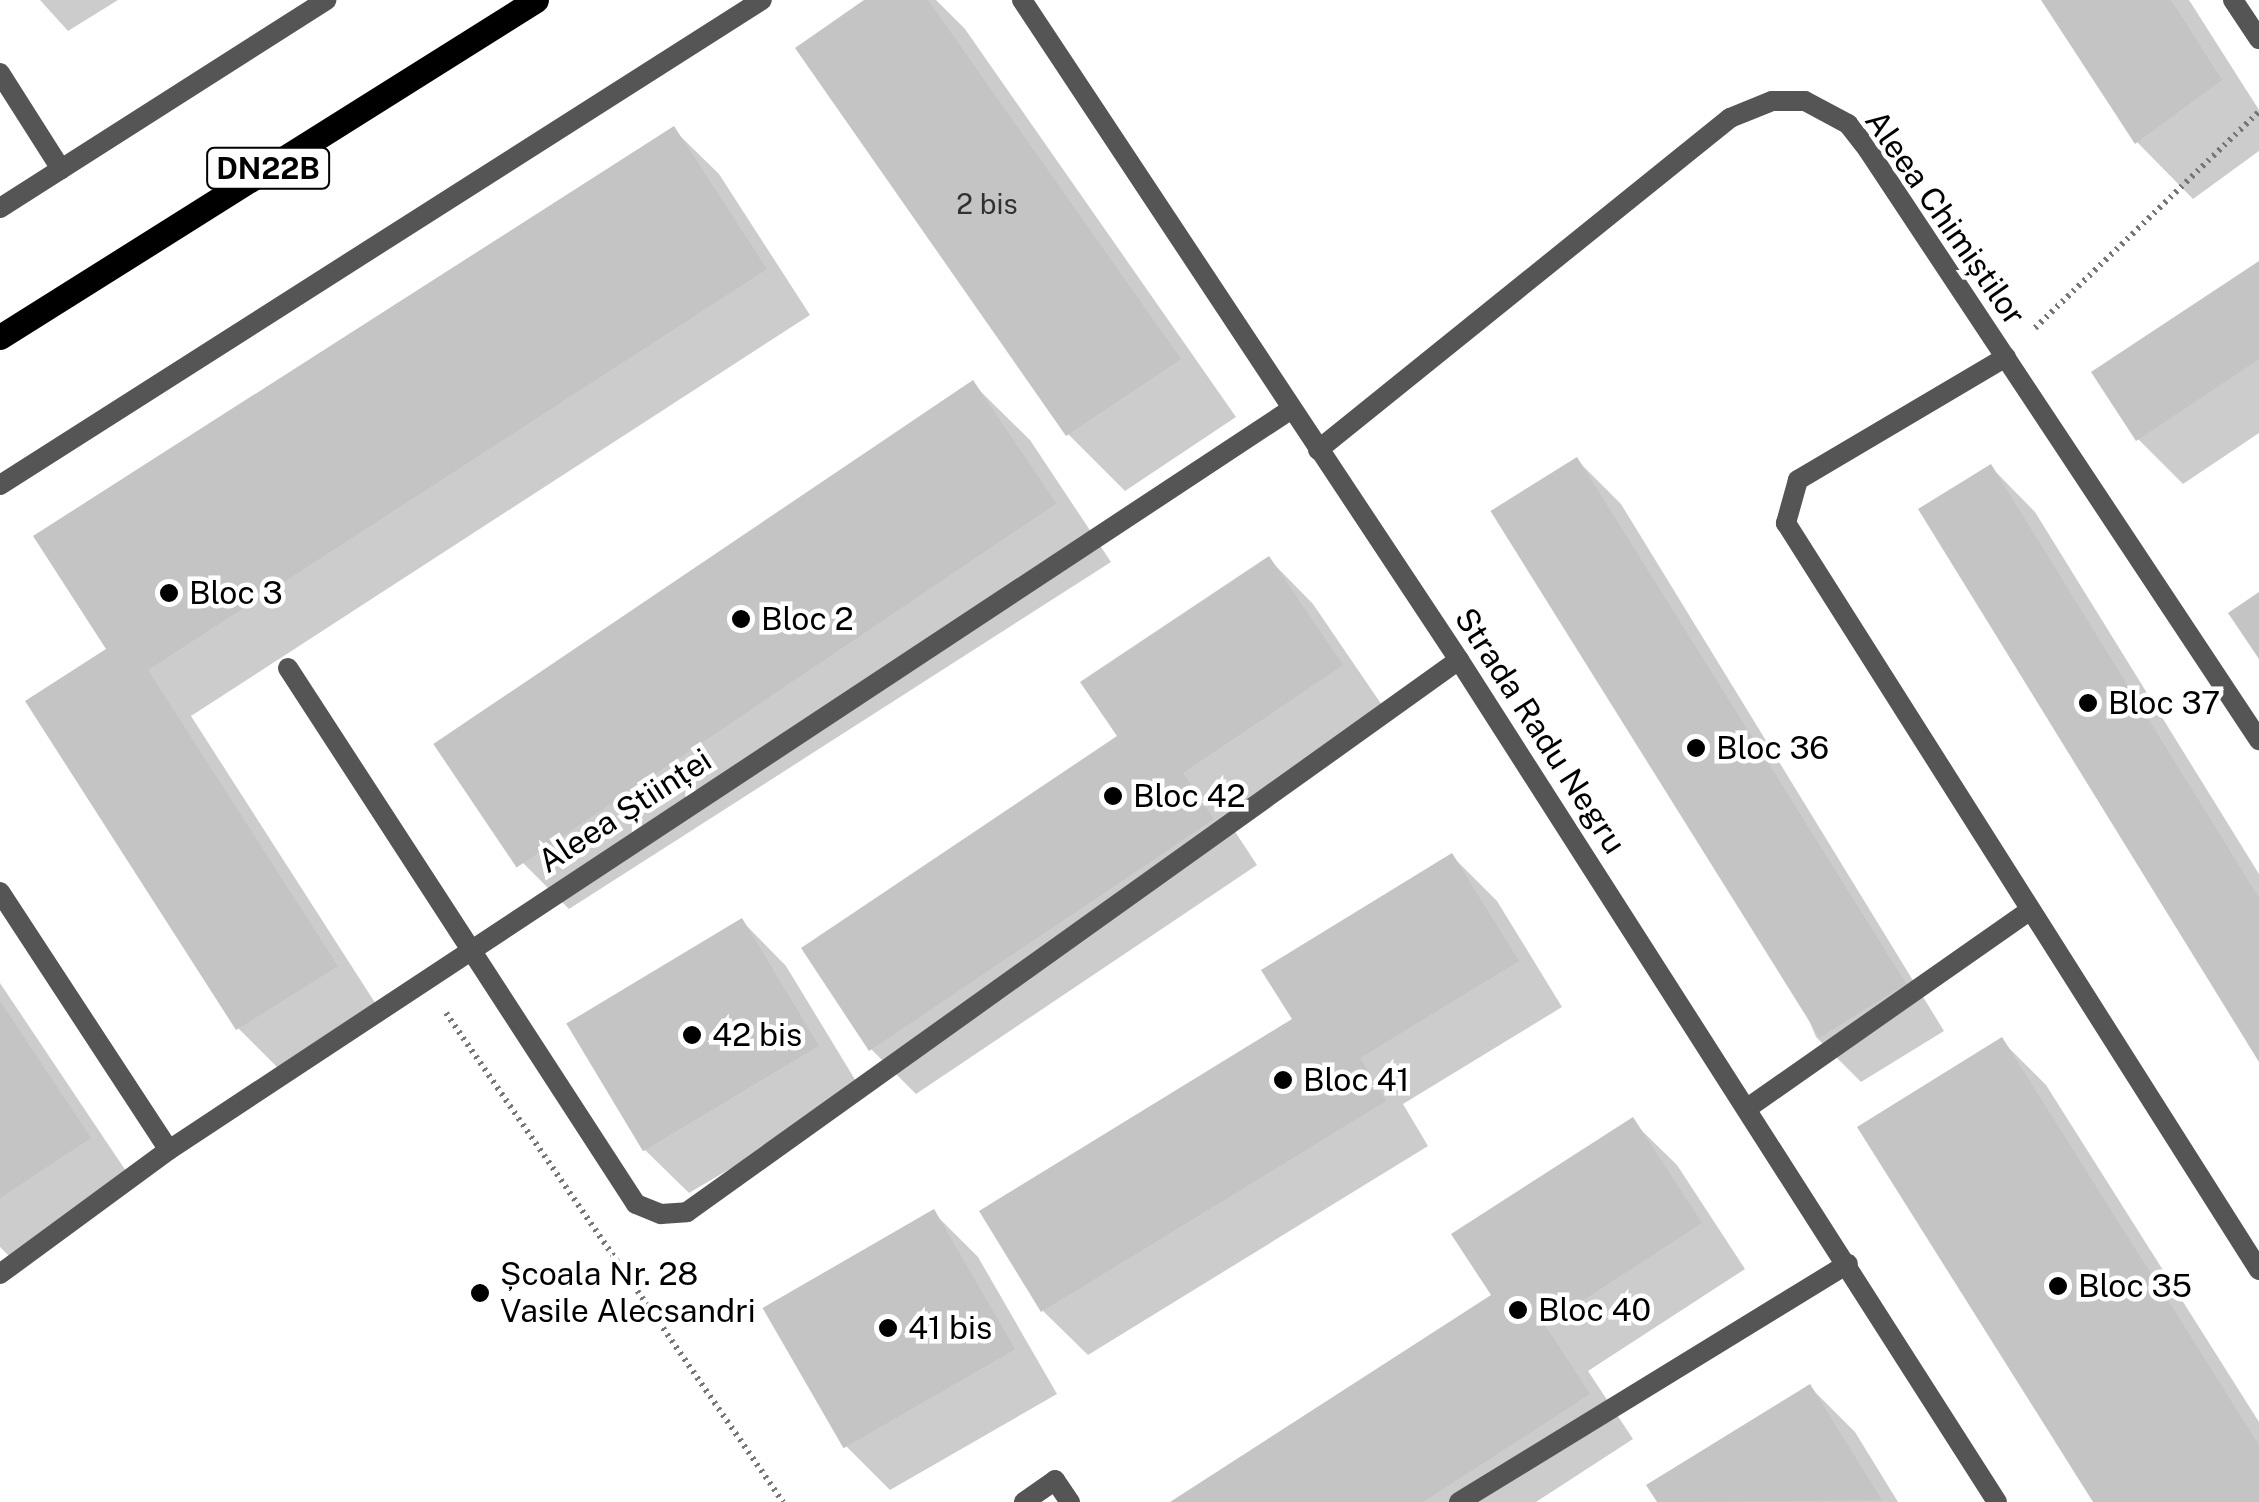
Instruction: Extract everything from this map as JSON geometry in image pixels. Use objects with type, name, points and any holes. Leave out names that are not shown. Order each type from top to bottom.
[{"type":"main road","name":"DN22B","points":[[0,337],[536,0]]},
{"type":"street","points":[[0,208],[326,0]]},
{"type":"street","points":[[0,486],[762,0]]},
{"type":"street","name":"Strada Radu Negru","points":[[1022,0],[1459,660],[1749,1107],[1997,1502]]},
{"type":"street","points":[[2233,0],[2259,38]]},
{"type":"street","points":[[0,73],[61,169]]},
{"type":"street","name":"Aleea Chimiștilor","points":[[1318,450],[1730,118],[1772,101],[1805,102],[1848,124],[2259,740]]},
{"type":"street","points":[[2006,357],[1798,480],[1786,523],[2027,912],[2259,1270]]},
{"type":"street","name":"Aleea Științei","points":[[0,1274],[169,1150],[1290,410]]},
{"type":"street","points":[[288,668],[636,1204],[687,1212],[1459,660]]},
{"type":"street","points":[[0,892],[169,1150]]},
{"type":"street","points":[[1749,1107],[2027,912]]},
{"type":"street","points":[[1460,1502],[1848,1264]]},
{"type":"street","points":[[1024,1502],[1055,1480],[1070,1502]]},
{"type":"path","points":[[2006,357],[2259,112]]},
{"type":"path","points":[[424,980],[783,1502]]},
{"type":"building","points":[[864,0],[928,0],[1181,359],[1066,436],[795,48]]},
{"type":"building","points":[[2041,0],[2171,0],[2222,80],[2135,144]]},
{"type":"building","name":"Bloc 3","points":[[674,126],[767,269],[148,670],[338,966],[236,1030],[25,701],[106,649],[33,536]]},
{"type":"building","points":[[2259,261],[2259,359],[2136,441],[2091,372]]},
{"type":"building","name":"Bloc 2","points":[[973,380],[1056,504],[517,868],[433,744]]},
{"type":"building","name":"Bloc 36","points":[[1577,457],[1906,984],[1820,1038],[1490,511]]},
{"type":"building","name":"Bloc 37","points":[[1991,464],[2259,898],[2259,1062],[1918,509]]},
{"type":"building","name":"Bloc 42","points":[[1269,556],[1343,665],[1183,773],[1214,819],[869,1051],[801,948],[1117,736],[1080,682]]},
{"type":"building","points":[[2259,592],[2259,659],[2228,613]]},
{"type":"building","name":"Bloc 41","points":[[1452,853],[1519,961],[1360,1058],[1386,1101],[1041,1312],[979,1211],[1292,1019],[1261,970]]},
{"type":"building","name":"42 bis","points":[[742,918],[819,1046],[643,1151],[566,1024]]},
{"type":"building","points":[[0,1001],[91,1138],[0,1198]]},
{"type":"building","name":"Bloc 35","points":[[2002,1037],[2259,1445],[2259,1502],[2093,1502],[1857,1127]]},
{"type":"building","name":"Bloc 40","points":[[1633,1117],[1702,1223],[1545,1325],[1590,1394],[1423,1502],[1170,1502],[1491,1295],[1451,1234]]},
{"type":"building","name":"41 bis","points":[[934,1209],[1015,1349],[844,1448],[763,1308]]},
{"type":"building","points":[[1810,1384],[1882,1500],[1657,1502],[1646,1485]]},
{"type":"place","name":"Bloc 3","points":[[169,593]]},
{"type":"place","name":"Bloc 2","points":[[741,619]]},
{"type":"place","name":"Bloc 37","points":[[2088,703]]},
{"type":"place","name":"Bloc 36","points":[[1696,748]]},
{"type":"place","name":"Bloc 42","points":[[1113,796]]},
{"type":"place","name":"42 bis","points":[[692,1035]]},
{"type":"place","name":"Bloc 41","points":[[1283,1080]]},
{"type":"place","name":"Bloc 35","points":[[2058,1286]]},
{"type":"place","name":"Școala Nr. 28 Vasile Alecsandri","points":[[480,1293]]},
{"type":"place","name":"Bloc 40","points":[[1518,1310]]},
{"type":"place","name":"41 bis","points":[[888,1328]]}]
